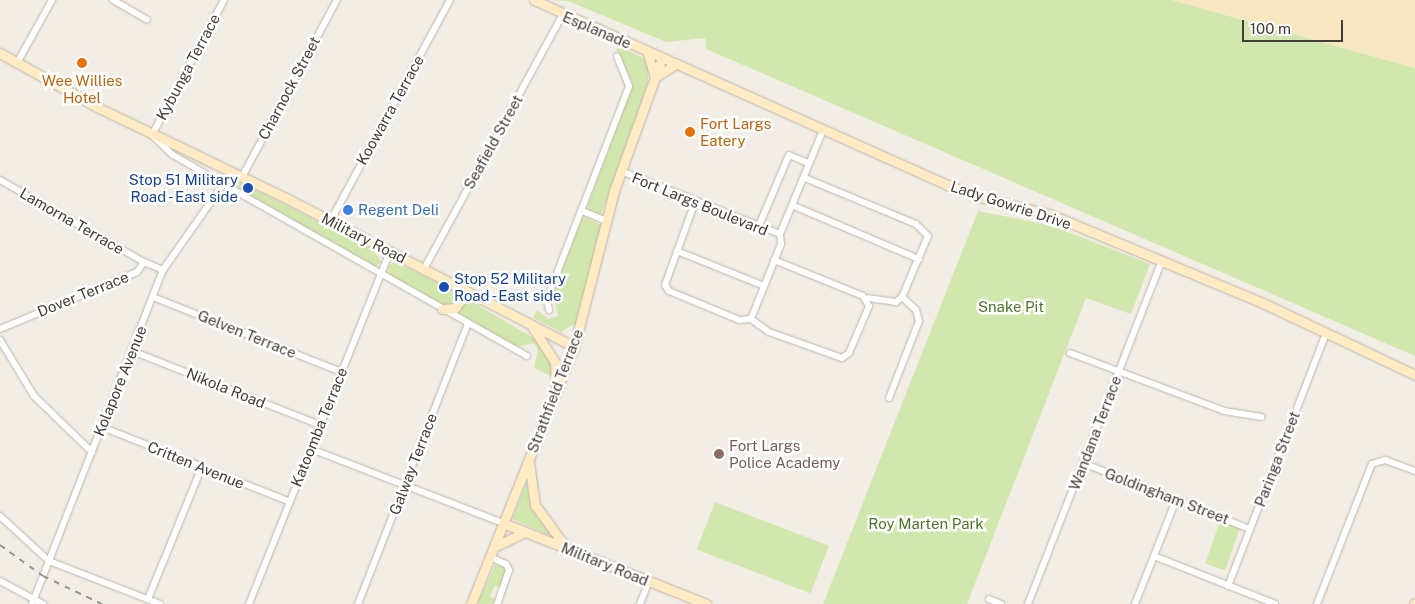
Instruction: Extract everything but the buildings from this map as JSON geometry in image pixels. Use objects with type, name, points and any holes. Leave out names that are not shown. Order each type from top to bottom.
[{"type":"main road","name":"Esplanade","points":[[534,0],[562,16],[662,58]]},
{"type":"main road","points":[[647,51],[655,77],[676,64]]},
{"type":"main road","name":"Military Road","points":[[0,53],[152,135],[331,220],[532,327],[574,347]]},
{"type":"main road","name":"Lady Gowrie Drive","points":[[662,58],[979,197],[1049,214],[1162,261],[1326,333],[1415,375]]},
{"type":"main road","name":"Strathfield Terrace","points":[[471,604],[574,347],[621,171],[662,58]]},
{"type":"main road","points":[[442,309],[455,308],[466,292]]},
{"type":"main road","points":[[532,327],[555,362],[556,392]]},
{"type":"main road","points":[[529,460],[535,505],[566,548]]},
{"type":"main road","name":"Military Road","points":[[503,523],[707,604]]},
{"type":"main road","points":[[494,547],[525,532]]},
{"type":"street","points":[[17,63],[52,0]]},
{"type":"street","points":[[113,0],[147,20]]},
{"type":"street","name":"Kybunga Terrace","points":[[152,135],[224,0]]},
{"type":"street","name":"Charnock Street","points":[[242,177],[337,0]]},
{"type":"street","name":"Koowarra Terrace","points":[[331,220],[450,0]]},
{"type":"street","name":"Seafield Street","points":[[424,269],[562,16]]},
{"type":"street","points":[[549,310],[547,299],[629,86],[618,56]]},
{"type":"street","points":[[751,319],[781,244],[780,234],[794,206],[805,178],[808,163],[823,130]]},
{"type":"street","name":"Military Road","points":[[152,135],[173,155],[527,356]]},
{"type":"street","points":[[758,228],[789,155],[808,163]]},
{"type":"street","name":"Fort Largs Boulevard","points":[[621,171],[758,228],[780,234]]},
{"type":"street","name":"Kolapore Avenue","points":[[33,602],[163,270],[232,172]]},
{"type":"street","points":[[774,260],[868,298],[896,302],[902,297],[928,236],[925,230],[805,178]]},
{"type":"street","name":"Lamorna Terrace","points":[[0,180],[144,262]]},
{"type":"street","points":[[695,202],[666,279],[669,291],[739,320],[751,319],[769,332],[842,358],[849,353],[869,306],[868,298]]},
{"type":"street","points":[[794,206],[919,259]]},
{"type":"street","points":[[582,211],[607,221]]},
{"type":"street","name":"Katoomba Terrace","points":[[249,604],[390,251]]},
{"type":"street","points":[[676,251],[764,286]]},
{"type":"street","name":"Wandana Terrace","points":[[1028,604],[1162,261]]},
{"type":"street","name":"Dover Terrace","points":[[0,329],[136,272],[144,262],[163,270]]},
{"type":"street","name":"Gelven Terrace","points":[[154,297],[341,372]]},
{"type":"street","points":[[889,398],[919,321],[916,310],[902,297]]},
{"type":"street","name":"Galway Terrace","points":[[358,604],[468,324]]},
{"type":"street","name":"Paringa Street","points":[[1228,586],[1326,333]]},
{"type":"street","points":[[0,340],[34,396],[92,452]]},
{"type":"street","name":"Nikola Road","points":[[132,351],[320,425]]},
{"type":"street","points":[[1070,353],[1224,411],[1262,417]]},
{"type":"street","name":"Critten Avenue","points":[[102,427],[290,502]]},
{"type":"street","points":[[311,449],[503,523]]},
{"type":"street","points":[[1317,604],[1372,464],[1385,460],[1415,471]]},
{"type":"street","name":"Goldingham Street","points":[[1083,463],[1250,529]]},
{"type":"street","points":[[148,599],[202,467]]},
{"type":"street","points":[[1135,604],[1176,500]]},
{"type":"street","points":[[0,516],[49,561],[160,604]]},
{"type":"street","points":[[1154,556],[1275,604]]},
{"type":"street","points":[[490,557],[506,564],[509,570],[498,604]]},
{"type":"street","points":[[0,581],[33,602],[43,604]]},
{"type":"street","points":[[640,604],[648,581]]},
{"type":"street","points":[[989,599],[1001,604]]},
{"type":"green space","points":[[551,0],[1172,0],[1415,68],[1415,356],[706,49],[705,38],[666,42],[568,1]]},
{"type":"green space","points":[[622,47],[648,61],[648,82],[601,215],[589,210],[588,205],[633,84],[616,49]]},
{"type":"green space","points":[[240,182],[374,250],[381,262],[374,267],[236,187]]},
{"type":"green space","points":[[978,211],[1050,225],[1150,264],[1131,314],[1086,298],[967,604],[823,604]]},
{"type":"green space","points":[[586,217],[601,225],[576,323],[561,332],[533,318],[537,310],[548,319],[558,316],[553,294],[582,218]]},
{"type":"green space","points":[[395,261],[459,294],[455,304],[442,305],[389,275],[388,266]]},
{"type":"green space","points":[[469,300],[537,340],[553,364],[553,377],[534,368],[538,350],[534,343],[515,347],[455,312]]},
{"type":"green space","points":[[527,482],[534,512],[553,537],[512,519]]},
{"type":"green space","points":[[715,502],[829,546],[811,593],[697,550]]},
{"type":"green space","points":[[1220,521],[1240,528],[1225,570],[1205,564]]},
{"type":"green space","points":[[495,565],[504,567],[506,573],[500,587],[495,586],[490,596],[495,599],[493,604],[477,604]]},
{"type":"sand","points":[[1172,0],[1415,0],[1415,68]]},
{"type":"railway","points":[[0,545],[43,576],[102,604]]},
{"type":"place","name":"Wee Willies Hotel","points":[[82,63]]},
{"type":"place","name":"Fort Largs Eatery","points":[[690,132]]},
{"type":"place","name":"Stop 51 Military Road - East side","points":[[248,188]]},
{"type":"place","name":"Regent Deli","points":[[348,210]]},
{"type":"place","name":"Stop 52 Military Road - East side","points":[[444,287]]},
{"type":"place","name":"Fort Largs Police Academy","points":[[719,454]]},
{"type":"park label","name":"Snake Pit","points":[[1011,307]]},
{"type":"park label","name":"Roy Marten Park","points":[[926,524]]}]
